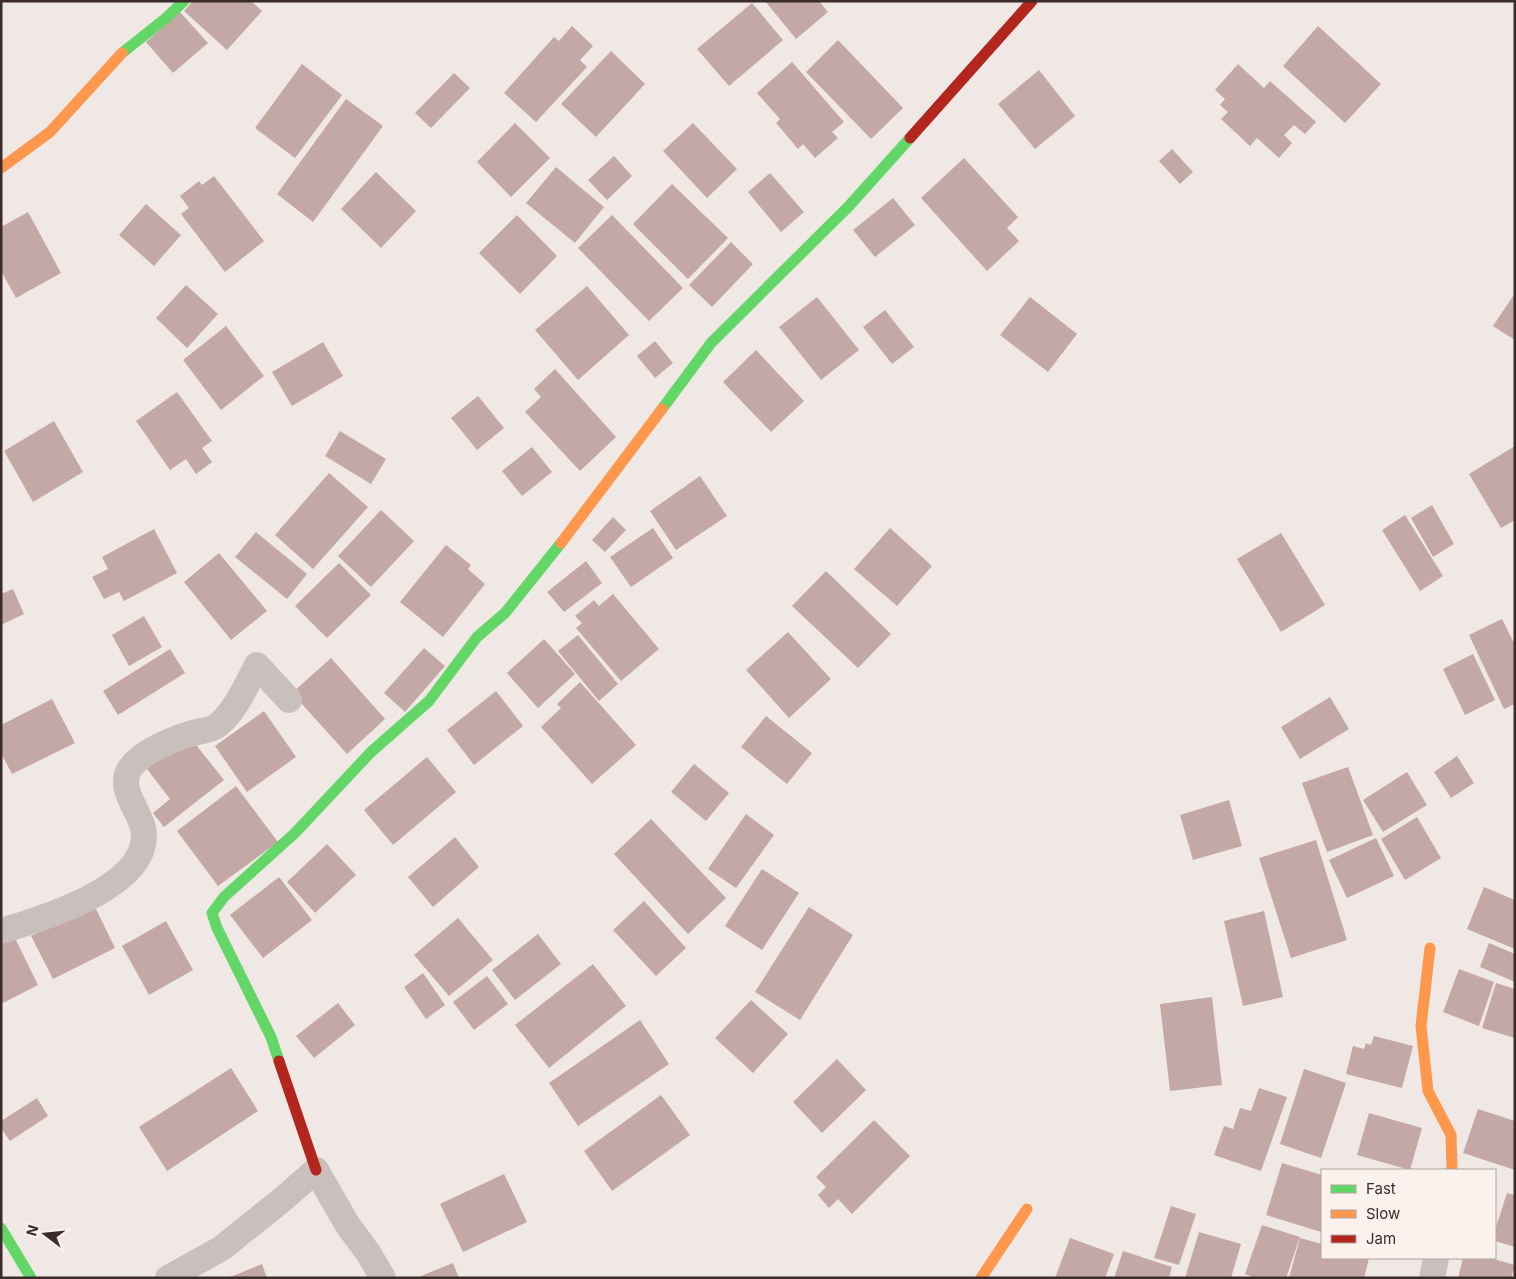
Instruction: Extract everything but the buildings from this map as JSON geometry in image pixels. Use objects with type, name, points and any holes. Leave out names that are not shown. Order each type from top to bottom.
[{"type":"street","points":[[1,168],[50,132],[119,55],[166,18],[184,1]]},
{"type":"street","points":[[383,1278],[369,1254],[347,1224],[316,1170],[271,1037],[217,928],[212,914],[224,897],[295,833],[372,752],[429,701],[477,637],[506,612],[711,344],[849,206],[1032,1]]},
{"type":"street","points":[[1,931],[24,925],[80,904],[113,884],[136,861],[144,844],[143,827],[131,803],[126,783],[129,769],[140,758],[175,738],[217,726],[237,703],[257,665],[289,700]]},
{"type":"street","points":[[1430,948],[1421,1026],[1428,1090],[1451,1135],[1452,1169]]},
{"type":"street","points":[[168,1278],[222,1248],[283,1200],[316,1170]]},
{"type":"street","points":[[981,1278],[1027,1210]]},
{"type":"street","points":[[1,1228],[31,1278]]},
{"type":"street","points":[[1432,1278],[1436,1259]]},
{"type":"traffic: fast","points":[[122,53],[184,1]]},
{"type":"traffic: fast","points":[[662,409],[711,343],[849,206],[910,138]]},
{"type":"traffic: fast","points":[[279,1061],[271,1037],[217,928],[212,913],[224,897],[295,833],[371,752],[429,701],[477,637],[505,613],[561,543]]},
{"type":"traffic: fast","points":[[1,1228],[31,1278]]},
{"type":"traffic: slow","points":[[1,168],[50,132],[122,53]]},
{"type":"traffic: slow","points":[[561,543],[662,409]]},
{"type":"traffic: slow","points":[[1430,948],[1421,1026],[1428,1091],[1451,1135],[1452,1169]]},
{"type":"traffic: slow","points":[[981,1278],[1027,1209]]},
{"type":"traffic: jam","points":[[910,138],[1032,1]]},
{"type":"traffic: jam","points":[[279,1061],[316,1170]]}]
